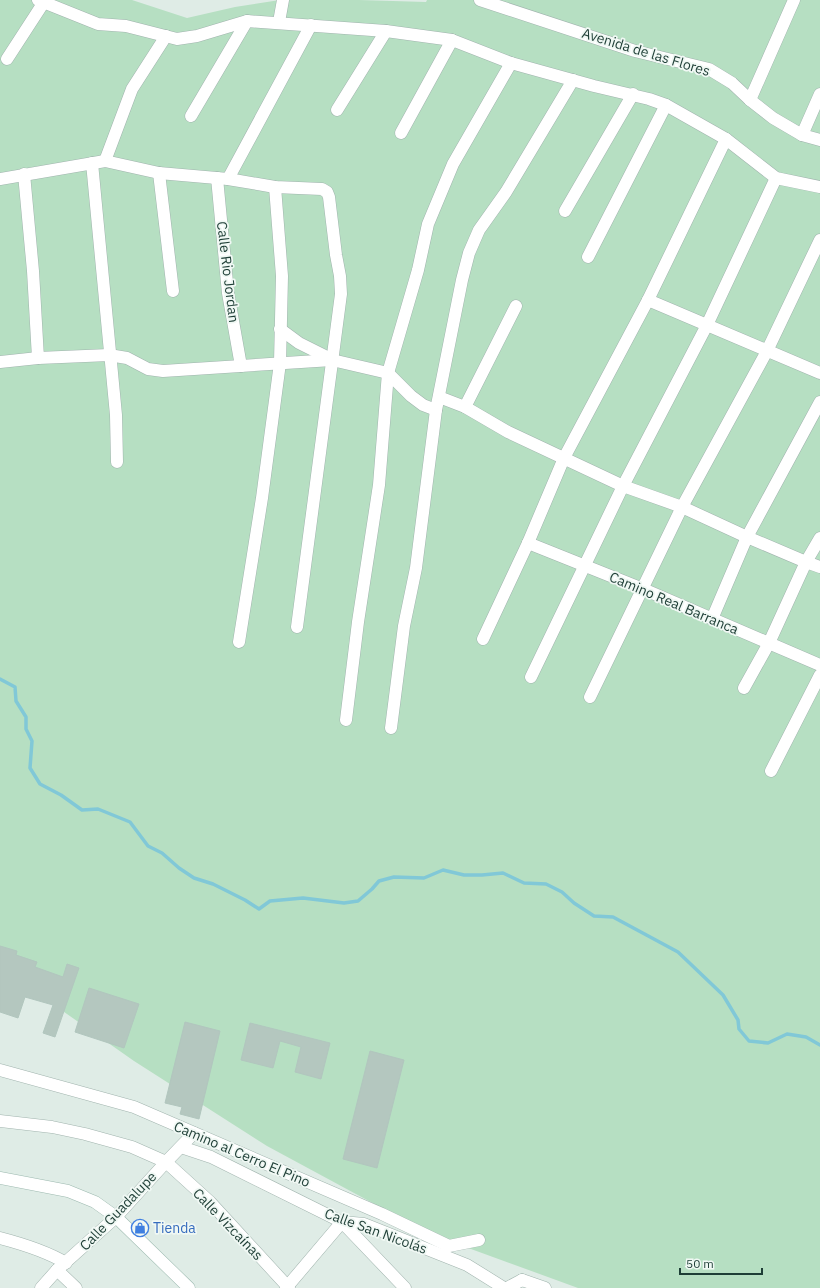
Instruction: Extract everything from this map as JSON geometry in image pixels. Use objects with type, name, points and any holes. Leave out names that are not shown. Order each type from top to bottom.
[{"type":"street","points":[[280,22],[283,0]]},
{"type":"street","name":"Avenida de las Flores","points":[[480,0],[635,51],[709,69],[732,83],[750,100],[773,118],[802,134],[820,140]]},
{"type":"street","points":[[750,100],[794,0]]},
{"type":"street","points":[[7,59],[41,1],[98,24],[126,26],[177,39],[197,36],[247,21],[280,22],[386,31],[452,40],[511,63],[573,80],[633,94],[666,106],[726,139],[776,178],[820,187]]},
{"type":"street","points":[[191,116],[247,21]]},
{"type":"street","points":[[222,179],[311,25]]},
{"type":"street","points":[[337,110],[386,31]]},
{"type":"street","points":[[105,161],[132,89],[166,36]]},
{"type":"street","points":[[401,133],[452,40]]},
{"type":"street","points":[[346,720],[358,622],[380,485],[388,373],[418,270],[428,224],[453,164],[511,63]]},
{"type":"street","points":[[391,728],[404,626],[416,568],[436,410],[440,397],[462,280],[479,230],[506,192],[573,80]]},
{"type":"street","points":[[565,211],[633,94]]},
{"type":"street","points":[[802,134],[820,94]]},
{"type":"street","points":[[588,257],[666,106]]},
{"type":"street","points":[[484,639],[528,543],[564,458],[648,300],[726,139]]},
{"type":"street","points":[[0,179],[105,161],[159,173],[222,179],[275,187],[322,189],[327,192],[329,197],[340,276],[341,294],[297,627]]},
{"type":"street","points":[[92,163],[109,355],[116,415],[117,462]]},
{"type":"street","points":[[159,173],[172,291]]},
{"type":"street","points":[[24,174],[33,271],[38,358]]},
{"type":"street","points":[[530,677],[623,486],[707,325],[776,178]]},
{"type":"street","name":"Calle Rio Jordan","points":[[222,179],[228,293],[241,366]]},
{"type":"street","points":[[239,642],[262,498],[280,364],[282,276],[275,187]]},
{"type":"street","points":[[590,697],[682,507],[767,351],[820,240]]},
{"type":"street","points":[[648,300],[820,373]]},
{"type":"street","points":[[465,407],[516,306]]},
{"type":"street","points":[[280,329],[299,344],[332,360],[388,373],[411,396],[423,405],[436,410]]},
{"type":"street","points":[[0,362],[38,358],[109,355],[127,358],[148,369],[162,371],[332,360]]},
{"type":"street","points":[[440,397],[465,407],[508,432],[623,486],[682,507],[747,537],[820,567]]},
{"type":"street","points":[[712,618],[747,537],[820,402]]},
{"type":"street","points":[[744,688],[769,643],[806,562],[820,538]]},
{"type":"street","name":"Camino Real Barranca","points":[[528,543],[643,589],[820,665]]},
{"type":"street","points":[[771,771],[820,675]]},
{"type":"street","name":"Camino al Cerro El Pino","points":[[0,1070],[134,1107],[382,1214],[449,1246],[479,1240]]},
{"type":"street","points":[[0,1121],[52,1127],[86,1134],[132,1147],[166,1162]]},
{"type":"street","name":"Calle Guadalupe","points":[[41,1288],[62,1266],[116,1217],[194,1133]]},
{"type":"street","name":"Calle San Nicolás","points":[[181,1147],[211,1157],[342,1222],[364,1224],[459,1262],[504,1288]]},
{"type":"street","name":"Calle Vizcaínas","points":[[166,1162],[210,1202],[287,1288]]},
{"type":"street","points":[[0,1178],[68,1191],[95,1202],[116,1217],[189,1288]]},
{"type":"street","points":[[287,1288],[342,1222],[405,1288]]},
{"type":"street","points":[[0,1238],[24,1244],[55,1256],[76,1288]]},
{"type":"street","points":[[507,1288],[522,1280],[544,1288]]},
{"type":"green space","points":[[0,0],[132,0],[187,18],[235,7],[280,0],[426,2],[427,0],[820,0],[820,1288],[578,1288],[430,1234],[267,1146],[134,1061],[0,967]]},
{"type":"building","points":[[0,946],[17,951],[16,955],[37,962],[35,967],[63,977],[67,964],[79,968],[55,1037],[43,1033],[53,1005],[25,997],[18,1018],[0,1012]]},
{"type":"building","points":[[89,988],[139,1004],[124,1048],[75,1032]]},
{"type":"building","points":[[185,1022],[220,1031],[199,1119],[180,1114],[182,1107],[165,1103]]},
{"type":"building","points":[[250,1023],[330,1043],[321,1079],[295,1072],[301,1047],[280,1041],[273,1068],[241,1060]]},
{"type":"building","points":[[370,1051],[404,1060],[377,1168],[343,1159]]},
{"type":"waterway","points":[[0,679],[15,687],[16,701],[26,717],[26,729],[32,741],[30,768],[40,784],[61,795],[82,810],[98,809],[130,822],[148,846],[162,853],[179,868],[194,878],[213,884],[245,900],[259,909],[270,901],[303,898],[344,903],[358,901],[379,881],[394,877],[424,878],[443,870],[464,875],[503,873],[524,883],[546,884],[562,892],[574,903],[594,916],[613,917],[678,952],[723,995],[738,1020],[739,1029],[749,1041],[768,1043],[787,1034],[806,1037],[820,1045]]},
{"type":"place","name":"Tienda","points":[[140,1228]]}]
